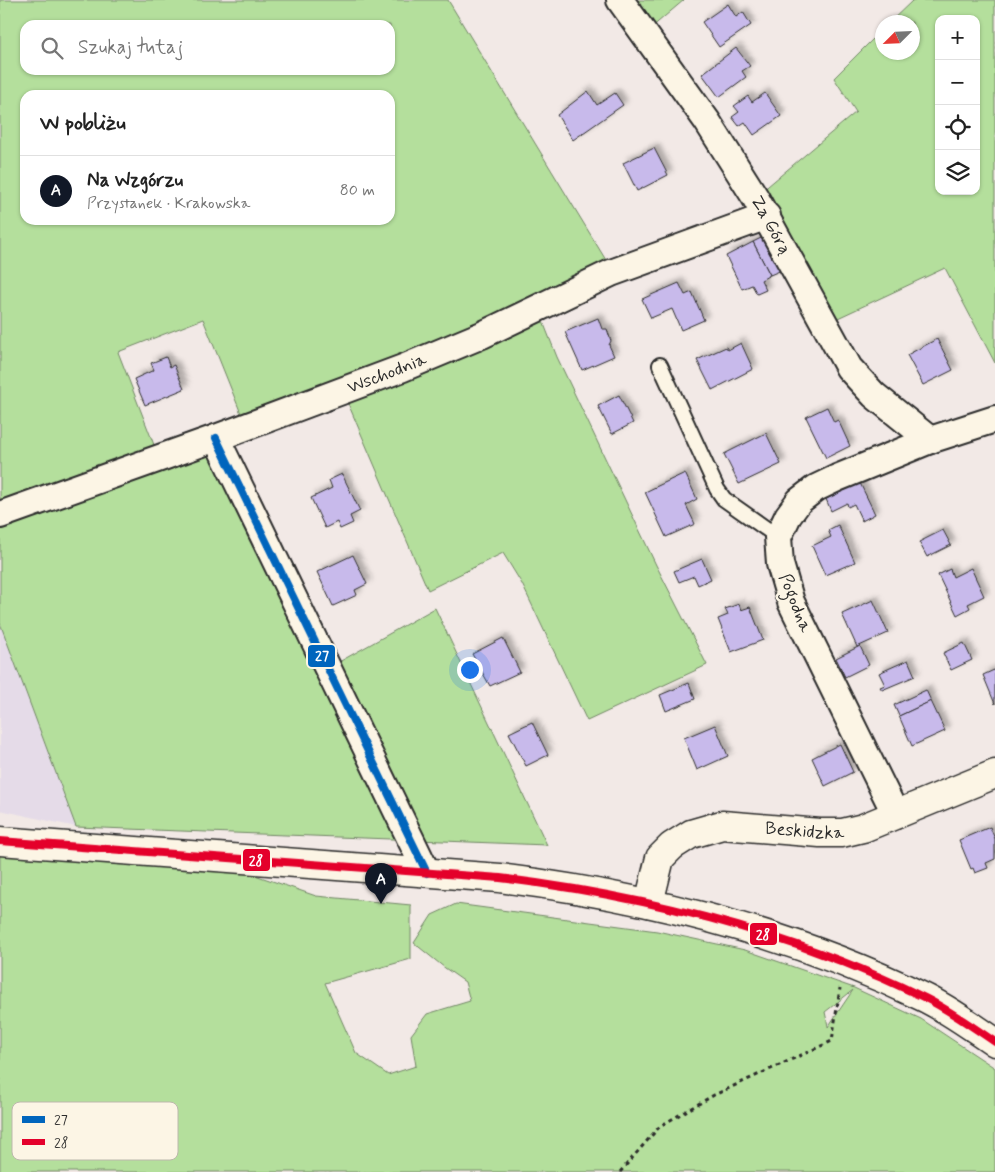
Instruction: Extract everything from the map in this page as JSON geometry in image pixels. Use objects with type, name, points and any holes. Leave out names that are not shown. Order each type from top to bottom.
[{"type":"main road","name":"Beskidzka","points":[[649,903],[660,858],[672,846],[691,834],[722,825],[785,831],[842,833],[863,828],[995,774]]},
{"type":"main road","points":[[0,841],[427,872],[555,885],[649,903],[752,929],[846,964],[922,996],[995,1042]]},
{"type":"street","name":"Za Górą","points":[[620,0],[707,121],[767,216],[849,368],[874,395],[930,440]]},
{"type":"street","name":"Wschodnia","points":[[0,515],[216,438],[402,368],[482,335],[611,273],[767,216]]},
{"type":"street","points":[[778,537],[788,516],[799,500],[816,488],[930,440],[995,419]]},
{"type":"street","points":[[216,438],[427,872]]},
{"type":"street","name":"Pogodna","points":[[778,537],[780,564],[791,602],[896,815]]},
{"type":"lane","points":[[660,365],[717,489],[724,499],[778,537]]},
{"type":"path","points":[[620,1172],[660,1126],[714,1095],[832,1041],[838,992],[846,964]]},
{"type":"shaded area","points":[[0,623],[76,827],[0,810]]},
{"type":"green space","points":[[0,0],[448,0],[612,270],[461,339],[242,416],[203,319],[118,352],[156,450],[0,514]]},
{"type":"green space","points":[[632,0],[684,0],[651,28]]},
{"type":"green space","points":[[913,0],[995,0],[995,363],[945,268],[825,324],[755,197],[856,112],[834,78],[875,37],[875,60],[920,60],[920,15],[897,15]]},
{"type":"green space","points":[[540,314],[557,357],[656,565],[707,665],[587,721],[522,584],[503,553],[428,590],[344,394]]},
{"type":"green space","points":[[228,438],[339,662],[435,608],[547,845],[76,827],[0,623],[0,515]]},
{"type":"green space","points":[[0,855],[249,873],[316,896],[411,905],[411,959],[325,983],[356,1053],[388,1075],[416,1066],[411,1035],[427,1014],[470,1001],[465,982],[414,943],[432,915],[456,904],[657,931],[745,950],[854,988],[921,1019],[995,1068],[995,1172],[0,1172]],"holes":[[[853,990],[828,1027],[825,1012]]]},
{"type":"building","points":[[728,4],[736,17],[743,12],[751,25],[719,47],[702,22]]},
{"type":"building","points":[[736,48],[750,66],[742,71],[746,77],[719,97],[702,74]]},
{"type":"building","points":[[588,91],[597,105],[615,93],[623,105],[573,140],[557,115]]},
{"type":"building","points":[[765,93],[781,116],[754,135],[745,122],[739,126],[732,117],[739,112],[734,106],[748,96],[752,102]]},
{"type":"building","points":[[654,148],[668,175],[637,191],[623,163]]},
{"type":"building","points":[[765,236],[782,270],[770,275],[753,242]]},
{"type":"building","points":[[753,242],[770,275],[761,280],[766,290],[757,294],[752,285],[742,289],[726,256]]},
{"type":"building","points":[[679,283],[685,295],[692,292],[704,320],[681,330],[672,309],[651,318],[642,299]]},
{"type":"building","points":[[598,318],[602,329],[607,329],[611,341],[609,345],[614,356],[582,370],[565,332]]},
{"type":"building","points":[[937,339],[953,370],[923,385],[907,355]]},
{"type":"building","points":[[741,343],[753,369],[712,390],[697,360],[726,347],[728,350]]},
{"type":"building","points":[[166,357],[170,367],[174,365],[184,389],[145,405],[134,379],[154,370],[151,363]]},
{"type":"building","points":[[619,395],[633,423],[612,434],[598,406]]},
{"type":"building","points":[[827,407],[834,422],[838,420],[850,446],[826,458],[806,417]]},
{"type":"building","points":[[766,433],[781,464],[739,484],[724,454]]},
{"type":"building","points":[[685,473],[697,499],[686,505],[695,524],[666,537],[645,492]]},
{"type":"building","points":[[342,474],[360,511],[350,516],[353,523],[340,529],[337,522],[325,528],[311,498],[332,488],[329,480]]},
{"type":"building","points":[[860,483],[875,514],[862,521],[854,504],[848,507],[847,503],[831,511],[826,499]]},
{"type":"building","points":[[838,525],[855,562],[825,575],[812,546],[831,537],[828,530]]},
{"type":"building","points":[[943,530],[951,545],[927,557],[919,542]]},
{"type":"building","points":[[353,555],[367,584],[355,590],[357,595],[333,606],[317,572]]},
{"type":"building","points":[[702,559],[711,579],[698,585],[694,576],[679,582],[674,571]]},
{"type":"building","points":[[971,568],[984,596],[968,604],[970,608],[957,615],[938,575],[950,569],[953,577]]},
{"type":"building","points":[[873,600],[888,633],[857,647],[842,614]]},
{"type":"building","points":[[739,604],[741,610],[750,607],[763,640],[731,652],[718,619],[728,615],[725,609]]},
{"type":"building","points":[[503,638],[520,672],[490,686],[472,654]]},
{"type":"building","points":[[964,643],[972,660],[951,670],[943,653]]},
{"type":"building","points":[[860,646],[869,665],[845,677],[836,658]]},
{"type":"building","points":[[908,660],[915,676],[882,690],[880,687],[885,685],[879,673]]},
{"type":"building","points":[[994,670],[995,673],[995,704],[983,675]]},
{"type":"building","points":[[689,683],[695,699],[666,711],[660,695]]},
{"type":"building","points":[[926,690],[931,701],[899,716],[894,705]]},
{"type":"building","points":[[931,701],[945,731],[912,746],[899,716]]},
{"type":"building","points":[[532,722],[548,755],[526,766],[509,733]]},
{"type":"building","points":[[715,725],[728,756],[697,770],[684,738]]},
{"type":"building","points":[[840,744],[853,772],[825,786],[812,758]]},
{"type":"building","points":[[990,827],[995,839],[995,859],[986,863],[988,868],[975,873],[973,868],[971,869],[959,840]]},
{"type":"transit line","name":"27","points":[[216,438],[427,873]]},
{"type":"transit line","name":"28","points":[[0,841],[500,878],[608,895],[662,906],[715,920],[768,935],[820,953],[871,973],[931,1001],[995,1042]]},
{"type":"place","name":"Na Wzgórzu","points":[[381,904]]}]
